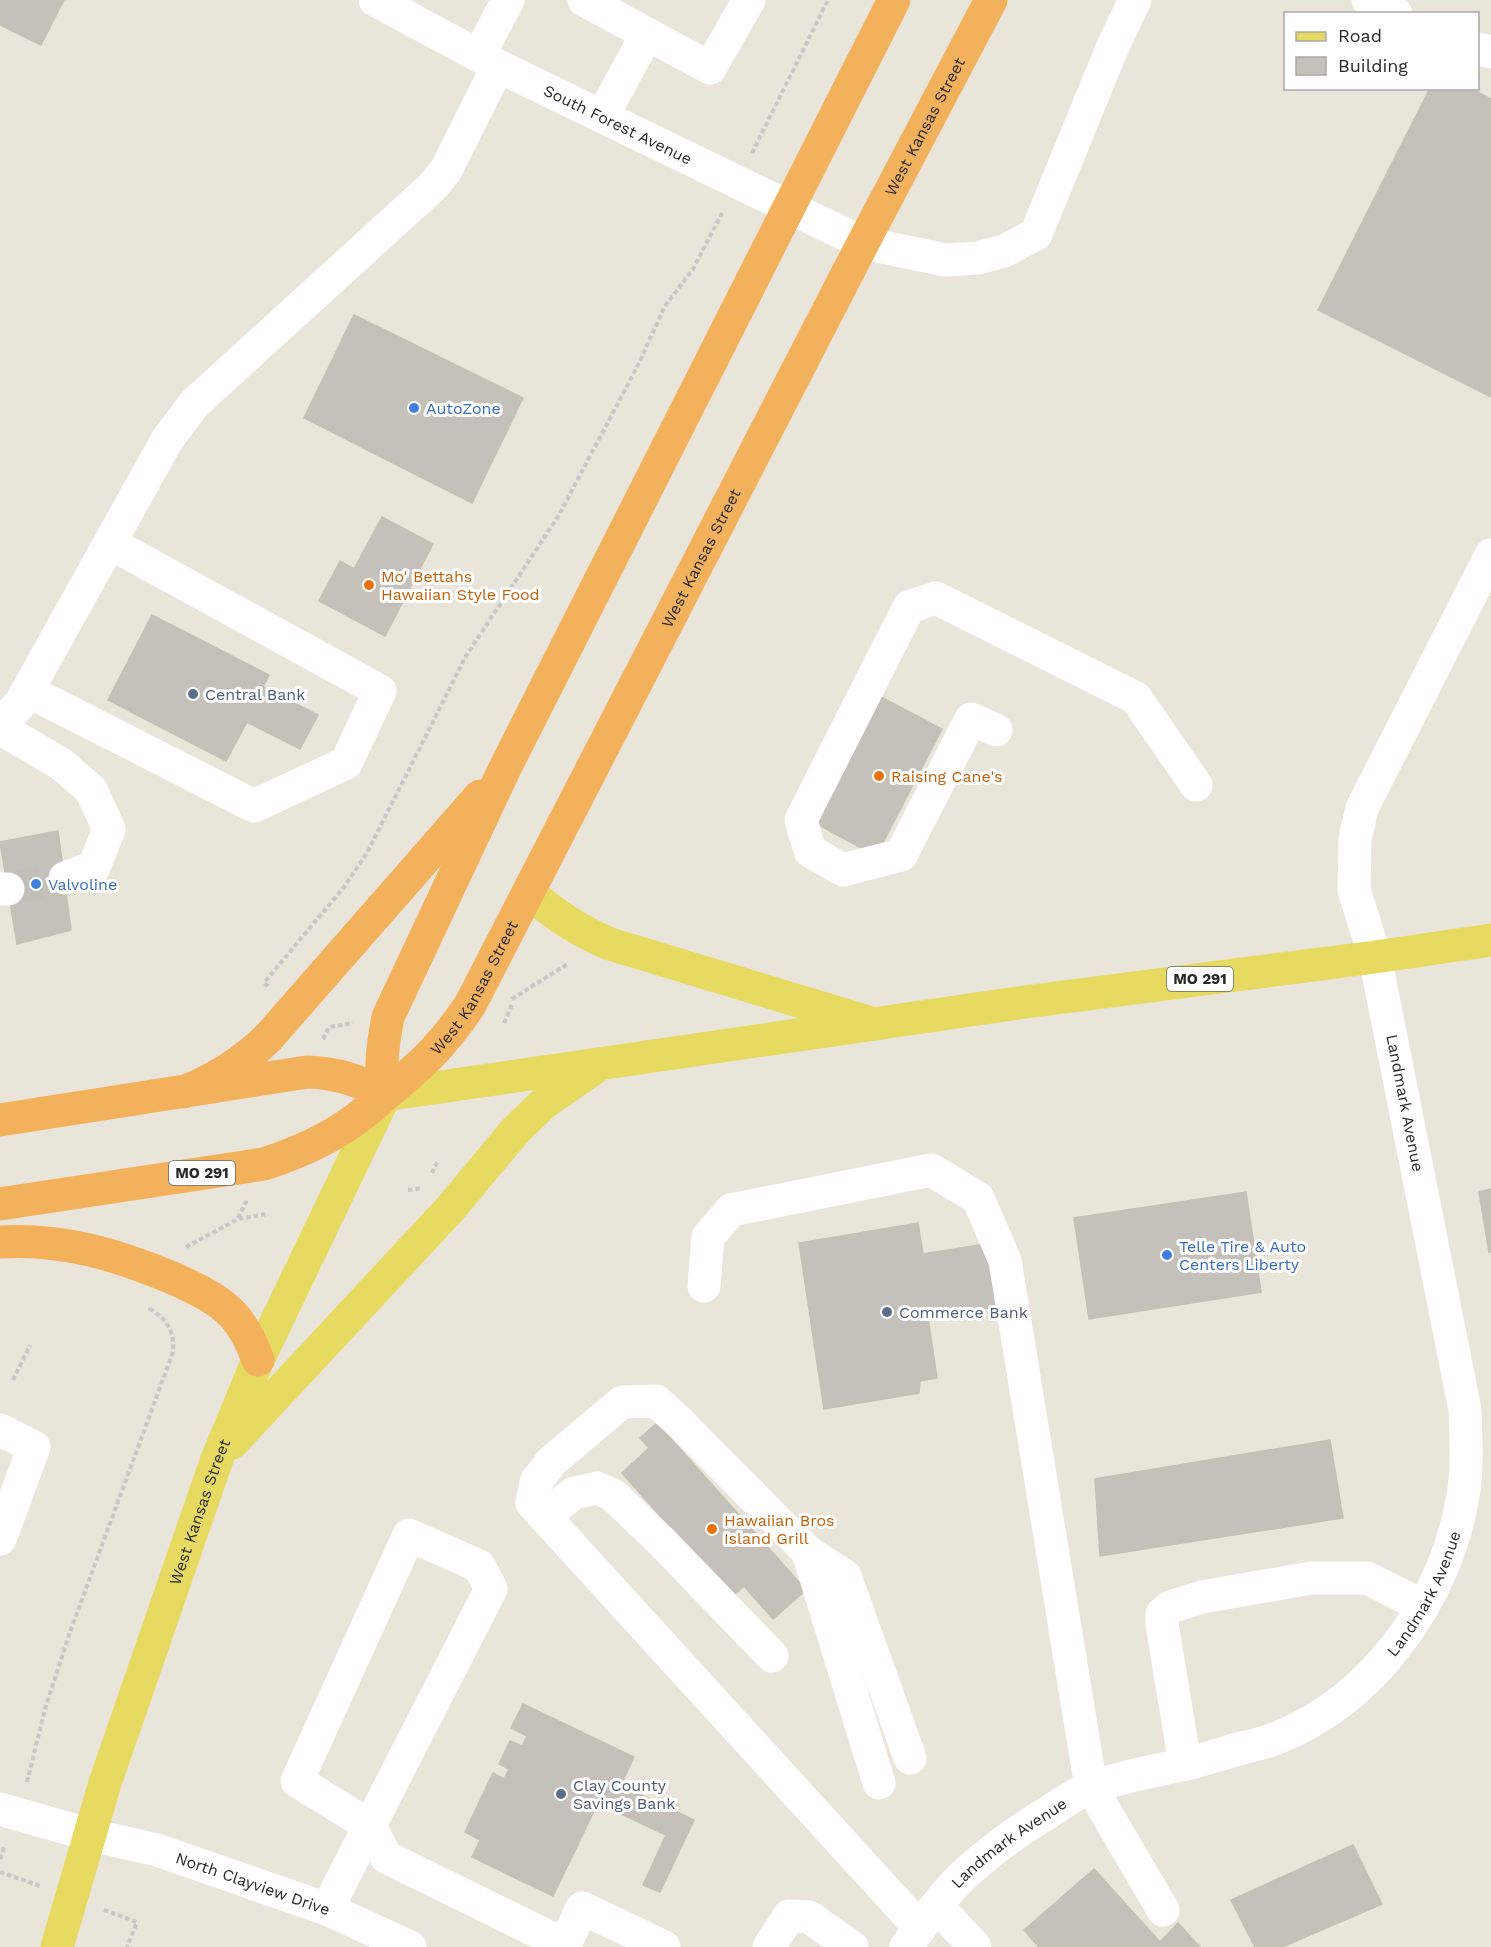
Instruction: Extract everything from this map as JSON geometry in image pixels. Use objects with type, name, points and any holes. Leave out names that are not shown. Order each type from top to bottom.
[{"type":"highway","points":[[385,1095],[381,1076],[381,1056],[388,1017],[505,768],[894,0]]},
{"type":"highway","name":"West Kansas Street","points":[[385,1095],[408,1077],[452,1032],[470,1005],[991,0]]},
{"type":"highway","points":[[184,1092],[232,1069],[267,1039],[505,768]]},
{"type":"highway","points":[[0,1120],[317,1072],[344,1076],[365,1083],[385,1095]]},
{"type":"highway","name":"MO 291","points":[[0,1204],[264,1164],[293,1155],[320,1142],[358,1118],[385,1095]]},
{"type":"highway","points":[[0,1242],[46,1242],[111,1254],[141,1264],[201,1291],[218,1301],[232,1314],[252,1343],[258,1360]]},
{"type":"main road","points":[[529,892],[564,921],[610,944],[876,1024]]},
{"type":"main road","name":"MO 291","points":[[385,1095],[1026,1002],[1491,940]]},
{"type":"main road","points":[[217,1460],[450,1209],[515,1131],[544,1103],[600,1064]]},
{"type":"main road","name":"West Kansas Street","points":[[57,1947],[105,1783],[217,1460],[258,1360],[385,1095]]},
{"type":"street","points":[[80,873],[109,829],[91,790],[62,764],[0,726],[21,704],[167,440],[194,404],[433,186],[446,170],[508,0]]},
{"type":"street","points":[[584,0],[710,68],[749,0]]},
{"type":"street","name":"South Forest Avenue","points":[[384,2],[488,60],[863,243],[946,260],[978,258],[1004,251],[1036,234],[1113,46],[1135,0]]},
{"type":"street","points":[[1368,0],[1392,12]]},
{"type":"street","points":[[603,115],[647,34]]},
{"type":"street","points":[[28,691],[254,806],[346,763],[380,691],[110,543]]},
{"type":"street","name":"Landmark Avenue","points":[[921,1927],[964,1874],[1006,1838],[1091,1787],[1277,1738],[1317,1718],[1353,1691],[1385,1659],[1413,1624],[1435,1585],[1449,1551],[1463,1500],[1467,1456],[1465,1410],[1375,957],[1354,890],[1355,839],[1362,808],[1491,555]]},
{"type":"street","points":[[996,730],[971,719],[901,855],[843,870],[810,851],[801,820],[909,607],[936,598],[1136,698],[1196,785]]},
{"type":"street","points":[[704,1286],[708,1237],[731,1210],[931,1170],[978,1198],[1005,1261],[1091,1787],[1164,1910]]},
{"type":"street","points":[[910,1758],[845,1576],[808,1552],[656,1401],[622,1402],[552,1462],[536,1482],[538,1510],[921,1927],[975,1947]]},
{"type":"street","points":[[0,1430],[34,1447],[0,1539]]},
{"type":"street","points":[[538,1510],[574,1493],[597,1488],[613,1495],[661,1541],[772,1656]]},
{"type":"street","points":[[327,1909],[370,1826],[491,1589],[479,1566],[409,1535],[297,1781],[370,1826],[386,1857],[564,1946],[582,1908],[663,1947]]},
{"type":"street","points":[[808,1552],[879,1783]]},
{"type":"street","points":[[1185,1764],[1162,1624],[1162,1614],[1170,1606],[1202,1597],[1311,1578],[1367,1578],[1423,1606]]},
{"type":"street","name":"North Clayview Drive","points":[[0,1809],[91,1835],[157,1850],[327,1909],[411,1947]]},
{"type":"street","points":[[769,1947],[789,1916],[809,1917],[852,1947]]},
{"type":"path","points":[[264,983],[338,896],[367,853],[466,656],[559,515],[637,367],[665,306],[693,269],[828,0]]},
{"type":"path","points":[[504,1023],[515,999],[575,960]]},
{"type":"path","points":[[325,1035],[329,1027],[358,1022]]},
{"type":"path","points":[[408,1190],[425,1187]]},
{"type":"path","points":[[186,1246],[238,1219],[267,1214]]},
{"type":"path","points":[[31,1768],[45,1709],[70,1632],[173,1352],[174,1342],[167,1323],[150,1309]]},
{"type":"path","points":[[13,1380],[30,1345]]},
{"type":"path","points":[[127,1947],[137,1922]]},
{"type":"building","points":[[0,0],[64,0],[41,45],[0,25]]},
{"type":"building","points":[[1429,90],[1474,90],[1491,99],[1491,397],[1318,310]]},
{"type":"building","name":"AutoZone","points":[[354,315],[523,398],[472,503],[304,418]]},
{"type":"building","name":"Mo' Bettahs Hawaiian Style Food","points":[[382,517],[433,544],[385,636],[319,601],[340,561],[354,569]]},
{"type":"building","name":"Central Bank","points":[[152,615],[269,675],[263,687],[318,715],[300,749],[247,722],[226,761],[108,700]]},
{"type":"building","name":"Raising Cane's","points":[[881,697],[942,729],[876,856],[815,823]]},
{"type":"building","name":"Valvoline","points":[[58,831],[71,930],[17,944],[0,842]]},
{"type":"building","points":[[1491,1189],[1491,1252],[1489,1252],[1479,1192]]},
{"type":"building","name":"Telle Tire & Auto Centers Liberty","points":[[1246,1192],[1261,1292],[1089,1319],[1074,1218]]},
{"type":"building","name":"Commerce Bank","points":[[918,1223],[923,1254],[991,1243],[1002,1306],[928,1318],[937,1378],[920,1381],[919,1393],[824,1409],[799,1243]]},
{"type":"building","name":"Hawaiian Bros Island Grill","points":[[657,1423],[806,1590],[773,1619],[744,1586],[732,1597],[622,1473],[649,1448],[640,1438]]},
{"type":"building","points":[[1330,1440],[1343,1518],[1100,1556],[1095,1479]]},
{"type":"building","name":"Clay County Savings Bank","points":[[523,1704],[634,1757],[621,1785],[694,1820],[660,1892],[643,1885],[666,1835],[598,1803],[553,1896],[472,1857],[480,1840],[465,1832],[493,1773],[504,1779],[509,1769],[499,1764],[510,1741],[522,1746],[527,1736],[511,1728]]},
{"type":"building","points":[[1353,1845],[1382,1904],[1282,1947],[1255,1947],[1231,1900]]},
{"type":"building","points":[[1094,1869],[1160,1942],[1178,1923],[1200,1947],[1039,1947],[1024,1930]]},
{"type":"tunnel","points":[[8,889],[65,878]]},
{"type":"place","name":"AutoZone","points":[[414,408]]},
{"type":"place","name":"Mo' Bettahs Hawaiian Style Food","points":[[369,585]]},
{"type":"place","name":"Central Bank","points":[[193,694]]},
{"type":"place","name":"Raising Cane's","points":[[879,776]]},
{"type":"place","name":"Valvoline","points":[[36,884]]},
{"type":"place","name":"Telle Tire & Auto Centers Liberty","points":[[1167,1255]]},
{"type":"place","name":"Commerce Bank","points":[[887,1312]]},
{"type":"place","name":"Hawaiian Bros Island Grill","points":[[712,1529]]},
{"type":"place","name":"Clay County Savings Bank","points":[[561,1794]]}]
